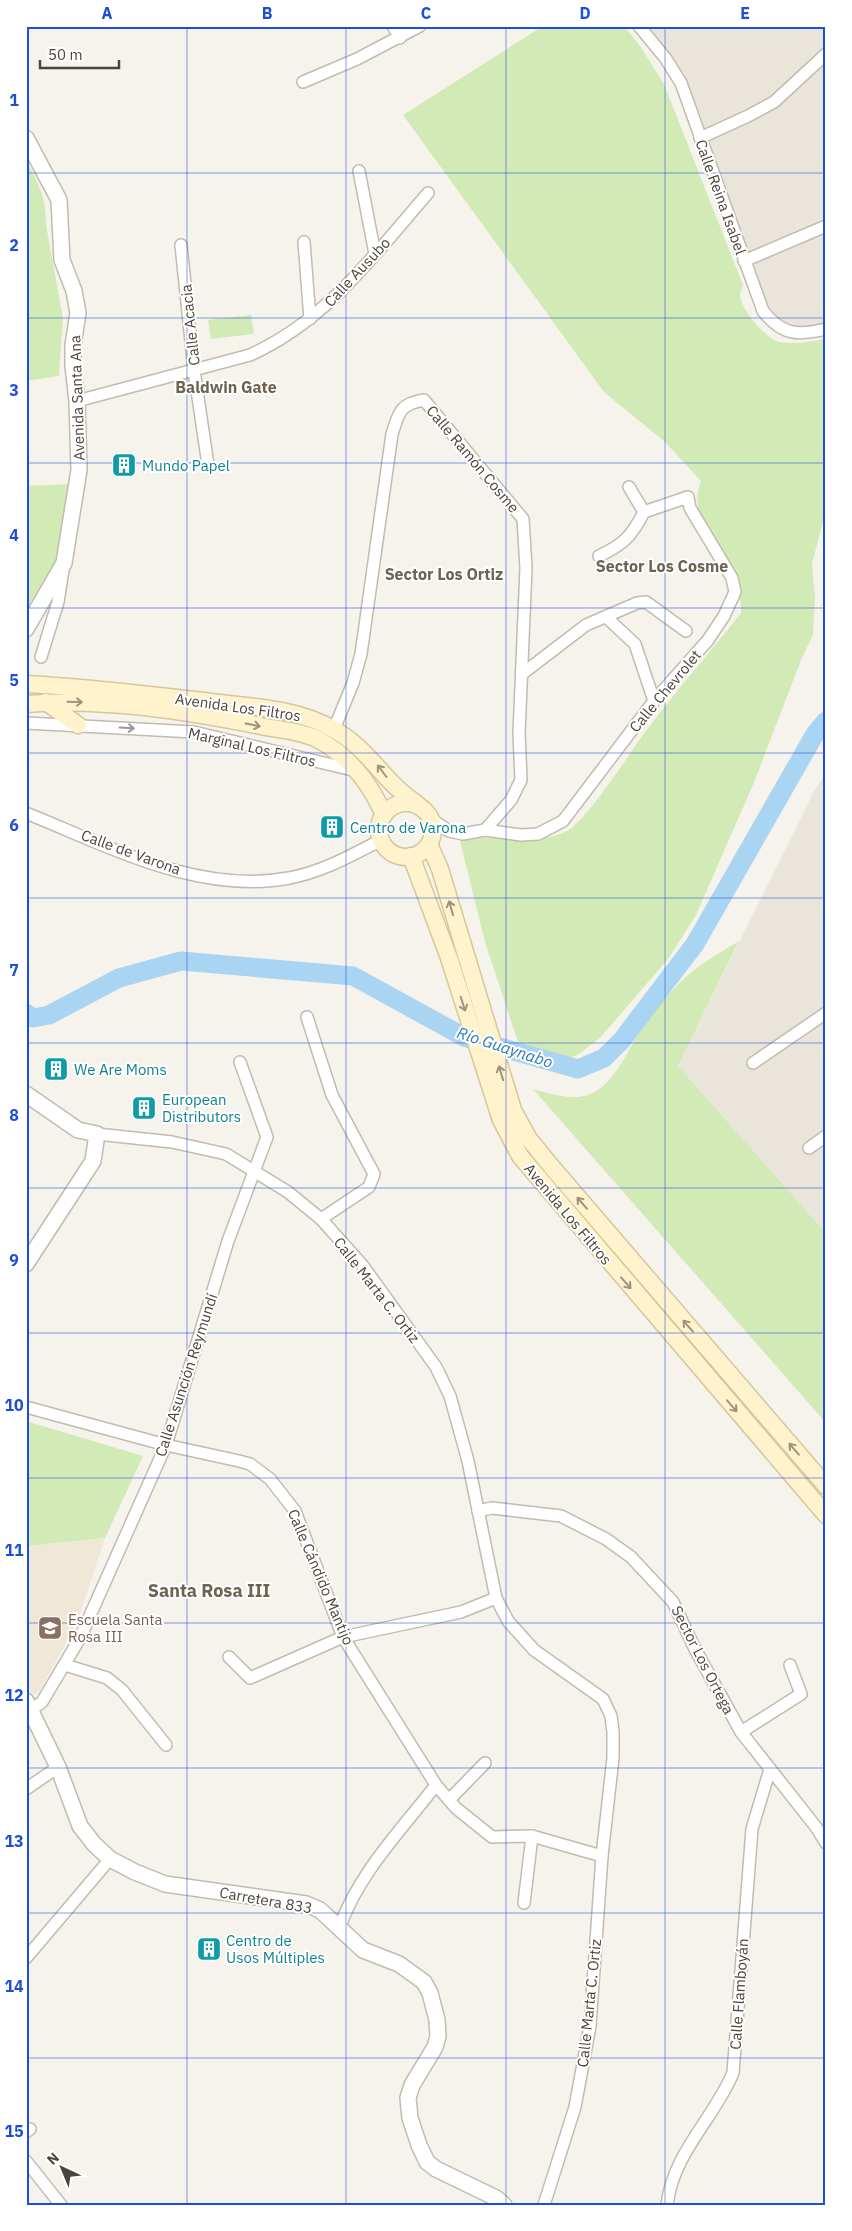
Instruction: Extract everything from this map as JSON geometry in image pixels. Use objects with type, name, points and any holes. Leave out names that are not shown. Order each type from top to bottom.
[{"type":"main road","name":"Avenida Los Filtros","points":[[26,684],[119,692],[270,710],[303,716],[334,729],[360,747],[396,789],[417,804]]},
{"type":"main road","name":"Avenida Los Filtros","points":[[26,704],[46,702],[91,703],[189,714],[316,738],[346,760],[358,772],[369,785],[384,815]]},
{"type":"main road","points":[[46,702],[78,726]]},
{"type":"main road","points":[[406,803],[417,804],[426,810],[432,819],[432,832],[429,844],[421,852],[411,856],[396,855],[387,849],[381,840],[379,830],[384,815],[396,805],[406,803]]},
{"type":"main road","name":"Avenida Los Filtros","points":[[429,844],[440,869],[457,956],[509,1120],[511,1142],[531,1172],[826,1515]]},
{"type":"main road","name":"Avenida Los Filtros","points":[[411,856],[457,956]]},
{"type":"main road","name":"Avenida Los Filtros","points":[[509,1120],[530,1140],[826,1486]]},
{"type":"street","points":[[393,26],[400,38]]},
{"type":"street","points":[[303,82],[400,38],[420,26]]},
{"type":"street","name":"Calle Reina Isabel","points":[[639,26],[675,70],[763,311],[776,326],[790,333],[826,329]]},
{"type":"street","points":[[700,138],[774,102],[826,54]]},
{"type":"street","name":"Avenida Santa Ana","points":[[26,138],[59,200],[62,260],[74,291],[78,313],[73,345],[79,470],[64,563],[26,629]]},
{"type":"street","points":[[359,171],[375,254]]},
{"type":"street","name":"Calle Ausubo","points":[[77,402],[250,355],[271,345],[310,319],[342,292],[428,193]]},
{"type":"street","points":[[744,261],[826,226]]},
{"type":"street","points":[[304,242],[310,319]]},
{"type":"street","name":"Calle Acacia","points":[[180,245],[194,370],[208,465]]},
{"type":"street","name":"Calle Ramón Cosme","points":[[334,729],[353,684],[361,654],[392,434],[399,412],[411,402],[424,400],[523,519],[526,568],[519,733],[521,780],[511,800],[485,830]]},
{"type":"street","points":[[599,556],[619,546],[631,536],[644,512],[629,487]]},
{"type":"street","name":"Calle Chevrolet","points":[[432,819],[450,831],[464,834],[485,830],[521,835],[538,834],[563,820],[654,701],[708,640],[724,616],[735,592],[732,578],[690,508],[688,496],[644,512]]},
{"type":"street","points":[[41,657],[58,602],[64,563]]},
{"type":"street","points":[[522,674],[586,625],[637,603],[646,602],[686,631]]},
{"type":"street","points":[[606,618],[635,644],[654,701]]},
{"type":"street","name":"Marginal Los Filtros","points":[[26,723],[194,732],[358,772]]},
{"type":"street","name":"Calle de Varona","points":[[26,813],[145,861],[200,876],[245,882],[272,881],[299,875],[332,864],[381,840]]},
{"type":"street","points":[[753,1062],[826,1013]]},
{"type":"street","points":[[307,1017],[332,1095],[374,1174],[369,1187],[321,1219]]},
{"type":"street","name":"Calle Asunción Reymundí","points":[[29,1705],[42,1702],[80,1638],[166,1444],[228,1241],[267,1138],[240,1062]]},
{"type":"street","points":[[26,1094],[78,1130],[97,1134],[93,1161],[26,1264]]},
{"type":"street","name":"Calle Marta C. Ortiz","points":[[97,1134],[172,1142],[226,1154],[288,1192],[321,1219],[363,1266],[436,1367],[459,1422],[496,1598],[508,1621],[520,1637],[547,1661],[603,1699],[610,1716],[613,1732],[613,1758],[602,1856],[588,2035],[575,2107],[544,2205]]},
{"type":"street","points":[[809,1148],[826,1136]]},
{"type":"street","name":"Calle Cándido Mantijo","points":[[26,1408],[250,1464],[279,1488],[295,1511],[342,1637],[436,1785],[449,1800],[492,1837],[532,1836],[602,1856]]},
{"type":"street","name":"Sector Los Ortega","points":[[478,1511],[492,1508],[560,1516],[606,1539],[631,1557],[673,1602],[695,1649],[741,1732],[816,1827],[826,1843]]},
{"type":"street","points":[[229,1657],[250,1678],[342,1637],[461,1612],[496,1598]]},
{"type":"street","points":[[65,1665],[107,1678],[122,1690],[166,1745]]},
{"type":"street","points":[[741,1732],[801,1694],[790,1665]]},
{"type":"street","name":"Carretera 833","points":[[29,1705],[58,1767],[80,1826],[94,1844],[110,1859],[165,1884],[306,1904],[320,1910],[340,1926],[350,1939],[363,1950],[411,1971],[424,1982],[430,1993],[437,2020],[438,2036],[435,2047],[412,2086],[408,2098],[410,2118],[419,2145],[427,2162],[436,2169],[496,2198],[504,2205]]},
{"type":"street","points":[[449,1800],[485,1763]]},
{"type":"street","points":[[26,1789],[58,1767]]},
{"type":"street","name":"Calle Flamboyán","points":[[667,2205],[675,2169],[685,2150],[718,2103],[733,2073],[752,1829],[770,1769]]},
{"type":"street","points":[[340,1926],[349,1902],[363,1880],[436,1785]]},
{"type":"street","points":[[524,1903],[532,1836]]},
{"type":"street","points":[[26,1958],[110,1859]]},
{"type":"street","points":[[26,2161],[61,2205]]},
{"type":"shaded area","points":[[639,26],[826,26],[826,329],[803,333],[771,320],[688,103]]},
{"type":"shaded area","points":[[826,772],[826,1233],[678,1066],[813,793]]},
{"type":"shaded area","name":"Escuela Santa Rosa III","points":[[105,1538],[79,1616],[67,1641],[40,1690],[35,1694],[30,1693],[26,1688],[26,1546]]},
{"type":"green space","points":[[543,26],[624,26],[640,46],[664,84],[743,285],[740,296],[745,309],[761,330],[779,342],[797,343],[826,339],[826,510],[812,564],[815,597],[813,635],[801,660],[753,785],[696,915],[668,959],[600,1038],[579,1054],[559,1062],[551,1062],[521,1051],[485,942],[460,841],[486,838],[539,838],[565,832],[574,826],[596,801],[657,716],[741,613],[739,596],[733,579],[706,532],[700,516],[697,499],[701,481],[665,442],[604,392],[403,115]]},
{"type":"green space","points":[[26,160],[38,184],[45,207],[46,225],[63,318],[59,376],[26,381]]},
{"type":"green space","points":[[251,315],[254,334],[211,339],[208,320]]},
{"type":"green space","points":[[70,484],[57,559],[26,611],[26,486]]},
{"type":"green space","points":[[739,941],[678,1066],[826,1233],[826,1423],[533,1089],[566,1097],[578,1097],[590,1094],[600,1088],[609,1081],[641,1030],[679,983],[703,963]]},
{"type":"green space","points":[[26,1421],[143,1456],[105,1538],[26,1546]]},
{"type":"waterway","name":"Río Guaynabo","points":[[26,1013],[33,1018],[49,1015],[119,978],[181,961],[353,976],[464,1037],[578,1069],[604,1058],[622,1040],[695,944],[815,734],[826,721]]},
{"type":"place","name":"Mundo Papel","points":[[124,465]]},
{"type":"place","name":"Centro de Varona","points":[[332,827]]},
{"type":"place","name":"We Are Moms","points":[[56,1069]]},
{"type":"place","name":"European Distributors","points":[[144,1108]]},
{"type":"place","name":"Escuela Santa Rosa III","points":[[50,1628]]},
{"type":"place","name":"Centro de Usos Múltiples","points":[[209,1949]]},
{"type":"district","name":"Baldwin Gate","points":[[226,387]]},
{"type":"district","name":"Sector Los Cosme","points":[[662,566]]},
{"type":"district","name":"Sector Los Ortiz","points":[[444,574]]},
{"type":"district","name":"Santa Rosa III","points":[[209,1590]]}]
